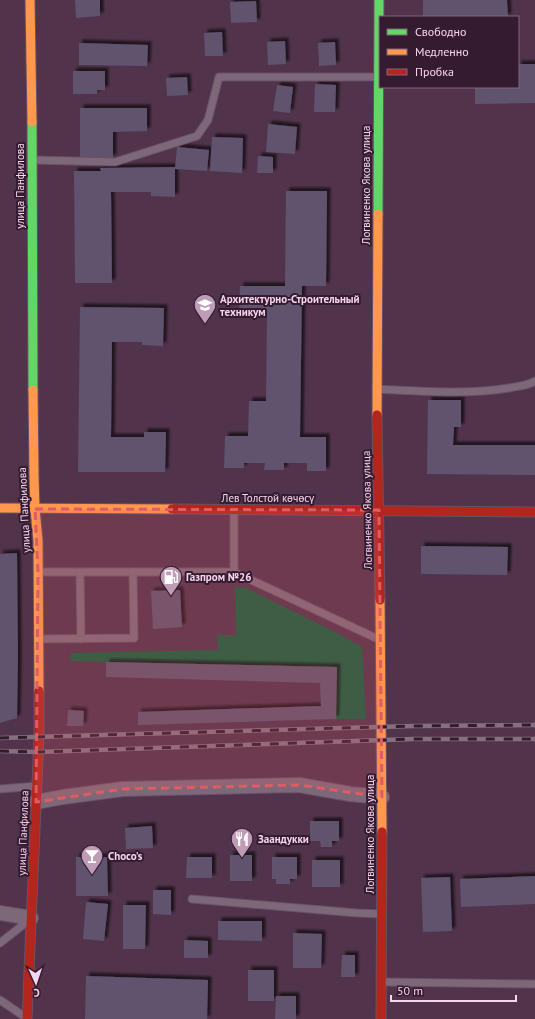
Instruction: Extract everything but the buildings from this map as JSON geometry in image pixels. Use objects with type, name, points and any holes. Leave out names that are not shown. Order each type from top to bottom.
[{"type":"street","name":"улица Панфилова","points":[[27,1019],[39,736],[38,541],[34,468],[30,0]]},
{"type":"street","name":"Логвиненко Якова улица","points":[[379,0],[377,388],[382,797],[381,1019]]},
{"type":"street","name":"Лев Толстой көчөсү","points":[[0,508],[535,512]]},
{"type":"street","points":[[36,802],[123,789],[299,785],[350,794],[382,797]]},
{"type":"street","points":[[0,913],[31,918]]},
{"type":"lane","points":[[32,160],[116,162],[197,136],[208,120],[219,77],[379,77]]},
{"type":"lane","points":[[377,388],[454,392],[499,390],[529,385],[535,381]]},
{"type":"lane","points":[[234,509],[234,572]]},
{"type":"lane","points":[[38,572],[234,572],[380,640]]},
{"type":"lane","points":[[80,572],[82,639]]},
{"type":"lane","points":[[38,639],[134,638],[133,572]]},
{"type":"lane","points":[[0,789],[37,786]]},
{"type":"lane","points":[[192,899],[382,914]]},
{"type":"lane","points":[[0,943],[31,918]]},
{"type":"lane","points":[[382,982],[535,984]]},
{"type":"lane","points":[[0,1000],[27,1019]]},
{"type":"highlighted area","points":[[35,509],[379,510],[382,797],[299,785],[123,789],[36,802],[38,572]]},
{"type":"green space","points":[[235,587],[246,588],[362,647],[366,719],[336,719],[336,667],[70,661],[71,653],[218,650],[217,635],[236,635]]},
{"type":"railway","points":[[0,738],[413,726],[535,725]]},
{"type":"railway","points":[[0,751],[38,752],[413,739],[535,739]]},
{"type":"traffic: fast","points":[[378,214],[379,0]]},
{"type":"traffic: fast","points":[[32,122],[33,390]]},
{"type":"traffic: slow","points":[[30,0],[32,122]]},
{"type":"traffic: slow","points":[[377,415],[378,214]]},
{"type":"traffic: slow","points":[[33,390],[35,509],[38,541],[39,691]]},
{"type":"traffic: slow","points":[[0,508],[172,509]]},
{"type":"traffic: slow","points":[[380,600],[382,832]]},
{"type":"traffic: jam","points":[[377,415],[380,600]]},
{"type":"traffic: jam","points":[[172,509],[535,512]]},
{"type":"traffic: jam","points":[[27,1019],[39,736],[39,691]]},
{"type":"traffic: jam","points":[[381,1019],[382,832]]},
{"type":"place","name":"Архитектурно-Строительный техникум","points":[[205,324]]},
{"type":"place","name":"Газпром №26","points":[[171,596]]},
{"type":"place","name":"Заандукки","points":[[242,858]]},
{"type":"place","name":"Choco's","points":[[92,876]]}]
